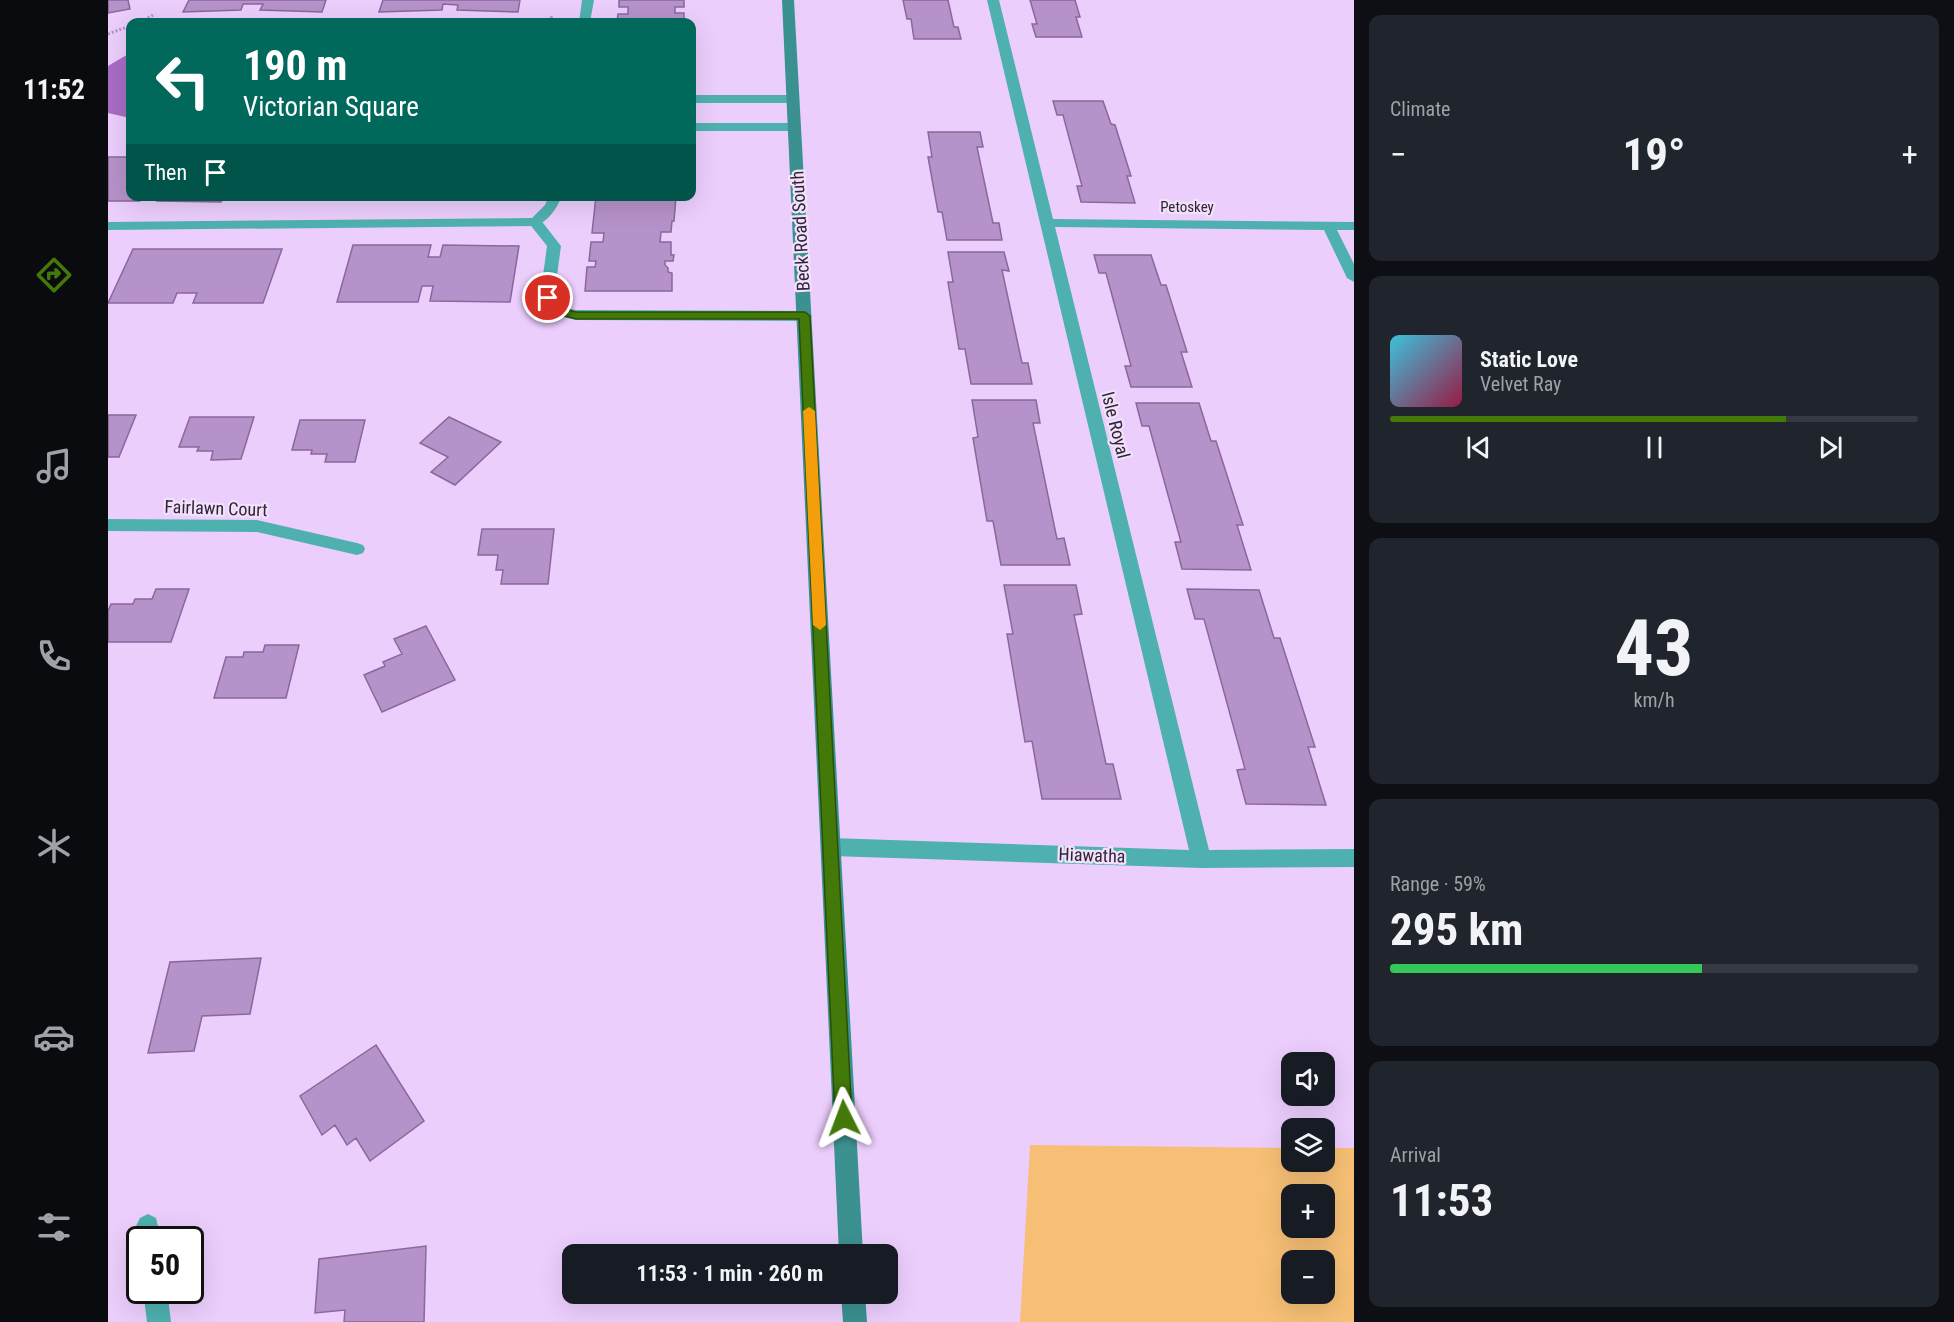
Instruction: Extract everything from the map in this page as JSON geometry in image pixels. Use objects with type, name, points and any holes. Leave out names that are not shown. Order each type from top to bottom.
[{"type":"main road","name":"Beck Road South","points":[[788,0],[851,1244]]},
{"type":"main road","points":[[854,1304],[855,1322]]},
{"type":"street","points":[[586,18],[588,0]]},
{"type":"street","name":"Isle Royal","points":[[993,0],[1202,859]]},
{"type":"street","points":[[696,99],[793,99]]},
{"type":"street","points":[[696,127],[794,128]]},
{"type":"street","points":[[108,226],[535,222],[551,207],[554,201]]},
{"type":"street","points":[[535,222],[554,246],[548,298],[556,311],[576,315],[805,316]]},
{"type":"street","name":"Petoskey","points":[[1046,223],[1354,226]]},
{"type":"street","points":[[1329,225],[1354,278]]},
{"type":"street","name":"Fairlawn Court","points":[[108,525],[257,526],[357,549]]},
{"type":"street","name":"Hiawatha","points":[[831,847],[1202,859],[1354,858]]},
{"type":"street","points":[[157,1304],[159,1322]]},
{"type":"path","points":[[148,18],[153,15]]},
{"type":"path","points":[[108,34],[126,27]]},
{"type":"shaded area","points":[[126,55],[126,117],[108,113],[108,66]]},
{"type":"shaded area","points":[[1030,1145],[1281,1148],[1281,1172],[1335,1172],[1335,1148],[1354,1148],[1354,1322],[1020,1322]]},
{"type":"building","points":[[108,0],[128,0],[130,9],[108,13]]},
{"type":"building","points":[[189,0],[326,0],[322,12],[260,10],[263,4],[243,4],[241,10],[183,12]]},
{"type":"building","points":[[383,0],[520,0],[518,12],[457,10],[458,5],[443,4],[442,10],[379,12]]},
{"type":"building","points":[[619,0],[684,0],[684,7],[675,7],[675,13],[684,13],[684,18],[618,18],[618,14],[628,14],[628,7],[619,7]]},
{"type":"building","points":[[903,0],[948,0],[954,27],[958,27],[961,39],[914,39],[911,19],[907,19]]},
{"type":"building","points":[[1030,0],[1075,0],[1080,17],[1076,17],[1082,37],[1036,37],[1032,24],[1037,24]]},
{"type":"building","points":[[1053,101],[1103,101],[1111,124],[1115,125],[1131,176],[1127,176],[1135,203],[1081,202],[1077,186],[1082,186],[1063,115],[1057,115]]},
{"type":"building","points":[[928,132],[980,132],[983,147],[977,147],[993,223],[999,223],[1002,240],[947,240],[942,212],[938,212],[928,157],[932,157]]},
{"type":"building","points":[[108,157],[126,157],[126,201],[108,201]]},
{"type":"building","points":[[157,201],[221,201],[221,202]]},
{"type":"building","points":[[595,201],[676,201],[671,232],[661,232],[660,242],[671,242],[673,261],[665,261],[665,265],[668,272],[672,273],[672,291],[585,291],[587,267],[595,267],[596,261],[589,261],[591,242],[603,242],[604,233],[592,233]]},
{"type":"building","points":[[353,245],[431,245],[428,257],[440,257],[443,245],[519,246],[510,302],[430,301],[433,286],[422,286],[418,302],[337,302]]},
{"type":"building","points":[[133,249],[282,249],[263,303],[193,303],[197,293],[177,293],[173,303],[108,303]]},
{"type":"building","points":[[948,252],[1004,252],[1009,271],[1002,270],[1022,363],[1028,363],[1032,384],[971,384],[965,349],[959,349],[948,282],[953,282]]},
{"type":"building","points":[[1094,255],[1151,255],[1161,285],[1166,285],[1187,352],[1181,352],[1192,387],[1131,387],[1125,366],[1131,366],[1106,273],[1099,273]]},
{"type":"building","points":[[972,400],[1036,400],[1040,423],[1033,423],[1057,539],[1064,538],[1070,565],[1001,565],[993,521],[987,521],[973,438],[978,437]]},
{"type":"building","points":[[1136,403],[1199,403],[1211,441],[1216,441],[1243,525],[1237,525],[1251,570],[1182,569],[1175,542],[1181,542],[1149,426],[1142,426]]},
{"type":"building","points":[[108,415],[136,415],[119,457],[108,457]]},
{"type":"building","points":[[190,417],[254,417],[241,459],[211,460],[213,451],[197,451],[199,447],[179,447]]},
{"type":"building","points":[[449,417],[501,442],[455,485],[431,472],[448,457],[420,443]]},
{"type":"building","points":[[300,420],[365,420],[355,462],[325,462],[327,454],[311,454],[312,450],[292,450]]},
{"type":"building","points":[[482,529],[554,529],[548,584],[501,584],[503,570],[496,570],[498,555],[478,555]]},
{"type":"building","points":[[1004,585],[1076,585],[1082,614],[1074,615],[1106,764],[1113,764],[1121,799],[1042,799],[1032,741],[1025,742],[1007,634],[1013,634]]},
{"type":"building","points":[[156,589],[189,589],[171,642],[108,642],[108,611],[111,604],[133,604],[135,599],[152,599]]},
{"type":"building","points":[[1187,589],[1259,590],[1274,638],[1280,638],[1315,747],[1308,747],[1326,805],[1246,804],[1237,770],[1245,769],[1204,619],[1195,619]]},
{"type":"building","points":[[426,626],[455,680],[382,712],[364,675],[385,666],[383,662],[402,654],[394,639]]},
{"type":"building","points":[[265,645],[299,645],[286,698],[214,698],[226,657],[243,657],[244,652],[263,652]]},
{"type":"building","points":[[261,958],[250,1014],[202,1016],[194,1051],[148,1053],[170,962]]},
{"type":"building","points":[[376,1045],[424,1121],[370,1161],[356,1138],[347,1145],[335,1125],[322,1135],[300,1096]]},
{"type":"building","points":[[426,1246],[424,1322],[344,1322],[345,1310],[315,1313],[319,1259]]},
{"type":"slow traffic","points":[[809,411],[820,625]]},
{"type":"route","points":[[548,298],[556,311],[576,315],[805,316],[844,1118]]}]
